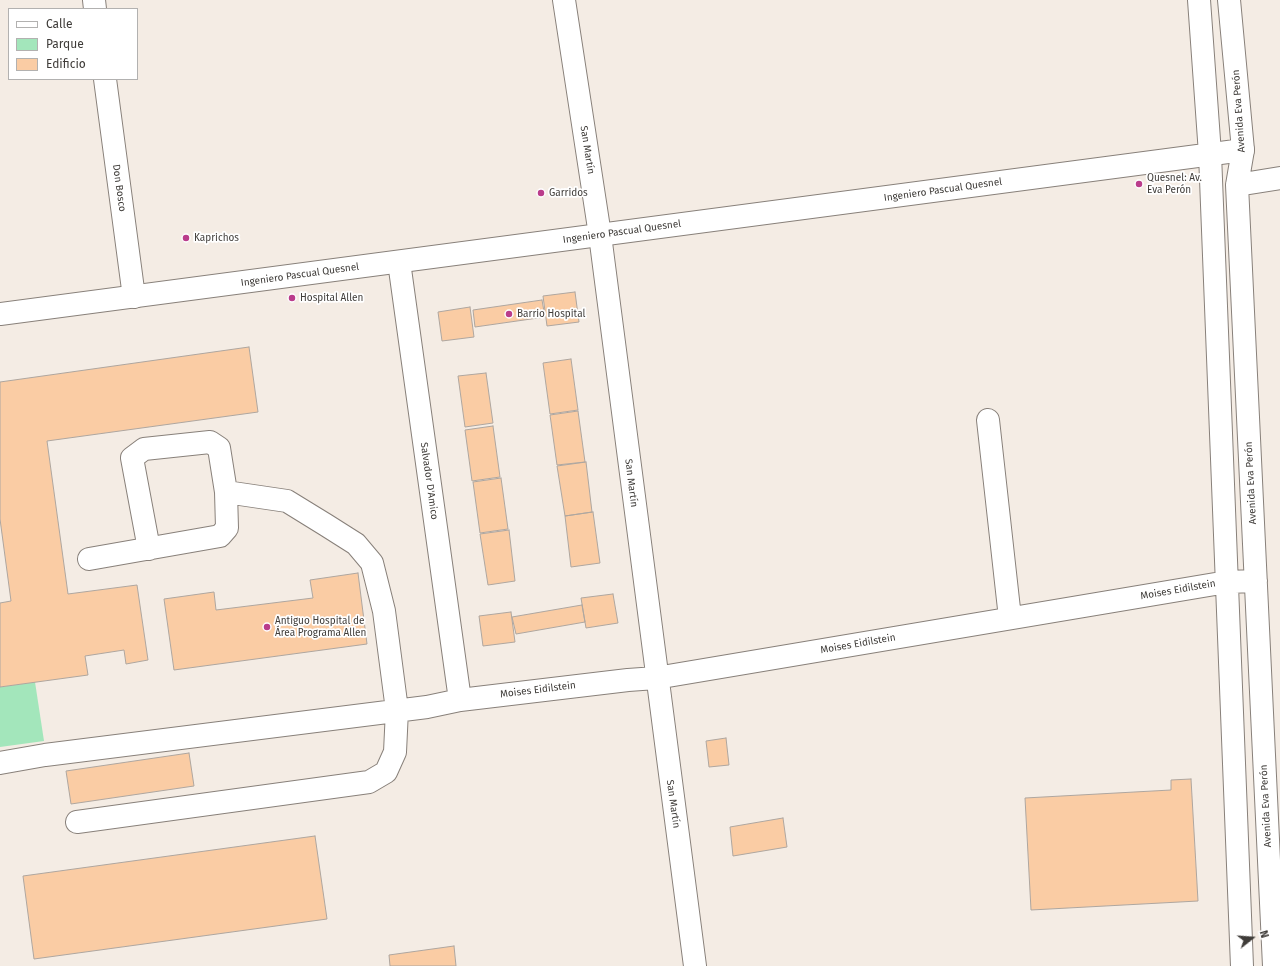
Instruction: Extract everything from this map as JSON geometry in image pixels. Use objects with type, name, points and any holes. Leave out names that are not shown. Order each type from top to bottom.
[{"type":"street","name":"San Martín","points":[[564,0],[600,235],[656,678],[695,966]]},
{"type":"street","points":[[1199,0],[1210,154],[1242,966]]},
{"type":"street","name":"Avenida Eva Perón","points":[[1229,0],[1243,150],[1237,185],[1256,581],[1272,743],[1274,966]]},
{"type":"street","name":"Don Bosco","points":[[105,80],[134,297]]},
{"type":"street","name":"Ingeniero Pascual Quesnel","points":[[0,314],[1243,150]]},
{"type":"street","points":[[1237,185],[1280,178]]},
{"type":"street","name":"Salvador D'Amico","points":[[399,262],[460,700]]},
{"type":"street","points":[[988,420],[1010,618]]},
{"type":"street","points":[[89,559],[220,536],[227,528],[226,492],[220,448],[210,442],[144,449],[132,458],[149,548]]},
{"type":"street","points":[[77,822],[369,782],[386,772],[395,752],[397,710],[384,610],[372,563],[356,544],[287,502],[226,492]]},
{"type":"street","name":"Moises Eidilstein","points":[[0,763],[46,755],[397,710],[460,700],[656,678],[1227,582],[1256,581]]},
{"type":"green space","points":[[35,682],[44,741],[0,747],[0,687]]},
{"type":"building","points":[[575,292],[579,322],[547,326],[543,296]]},
{"type":"building","name":"Barrio Hospital","points":[[542,300],[545,317],[475,327],[473,310]]},
{"type":"building","points":[[470,307],[474,337],[442,341],[438,312]]},
{"type":"building","points":[[249,347],[258,412],[47,441],[68,594],[137,585],[148,660],[126,664],[124,650],[85,656],[88,675],[0,687],[0,603],[11,601],[0,519],[0,382]]},
{"type":"building","points":[[571,359],[578,410],[550,414],[543,363]]},
{"type":"building","points":[[486,373],[493,423],[465,427],[458,376]]},
{"type":"building","points":[[578,411],[585,462],[557,465],[550,415]]},
{"type":"building","points":[[493,426],[500,477],[472,481],[465,430]]},
{"type":"building","points":[[586,462],[592,512],[565,516],[557,466]]},
{"type":"building","points":[[501,478],[508,529],[480,533],[473,482]]},
{"type":"building","points":[[593,512],[600,563],[571,567],[565,516]]},
{"type":"building","points":[[509,530],[515,581],[488,585],[480,534]]},
{"type":"building","name":"Antiguo Hospital de Área Programa Allen","points":[[358,573],[367,644],[174,670],[164,599],[214,592],[216,610],[313,598],[310,580]]},
{"type":"building","points":[[613,594],[618,623],[586,628],[581,598]]},
{"type":"building","points":[[582,605],[585,622],[516,634],[512,617]]},
{"type":"building","points":[[511,612],[515,642],[483,646],[479,616]]},
{"type":"building","points":[[726,738],[729,765],[709,767],[706,741]]},
{"type":"building","points":[[189,753],[194,786],[71,804],[66,771]]},
{"type":"building","points":[[1191,779],[1198,901],[1031,910],[1025,798],[1171,790],[1171,780]]},
{"type":"building","points":[[783,818],[787,847],[733,856],[730,827]]},
{"type":"building","points":[[315,836],[327,919],[34,959],[23,876]]},
{"type":"building","points":[[454,946],[456,966],[390,966],[389,955]]},
{"type":"place","name":"Quesnel: Av. Eva Perón","points":[[1139,184]]},
{"type":"place","name":"Garridos","points":[[541,193]]},
{"type":"place","name":"Kaprichos","points":[[186,238]]},
{"type":"place","name":"Hospital Allen","points":[[292,298]]},
{"type":"place","name":"Barrio Hospital","points":[[509,314]]},
{"type":"place","name":"Antiguo Hospital de Área Programa Allen","points":[[267,627]]}]
